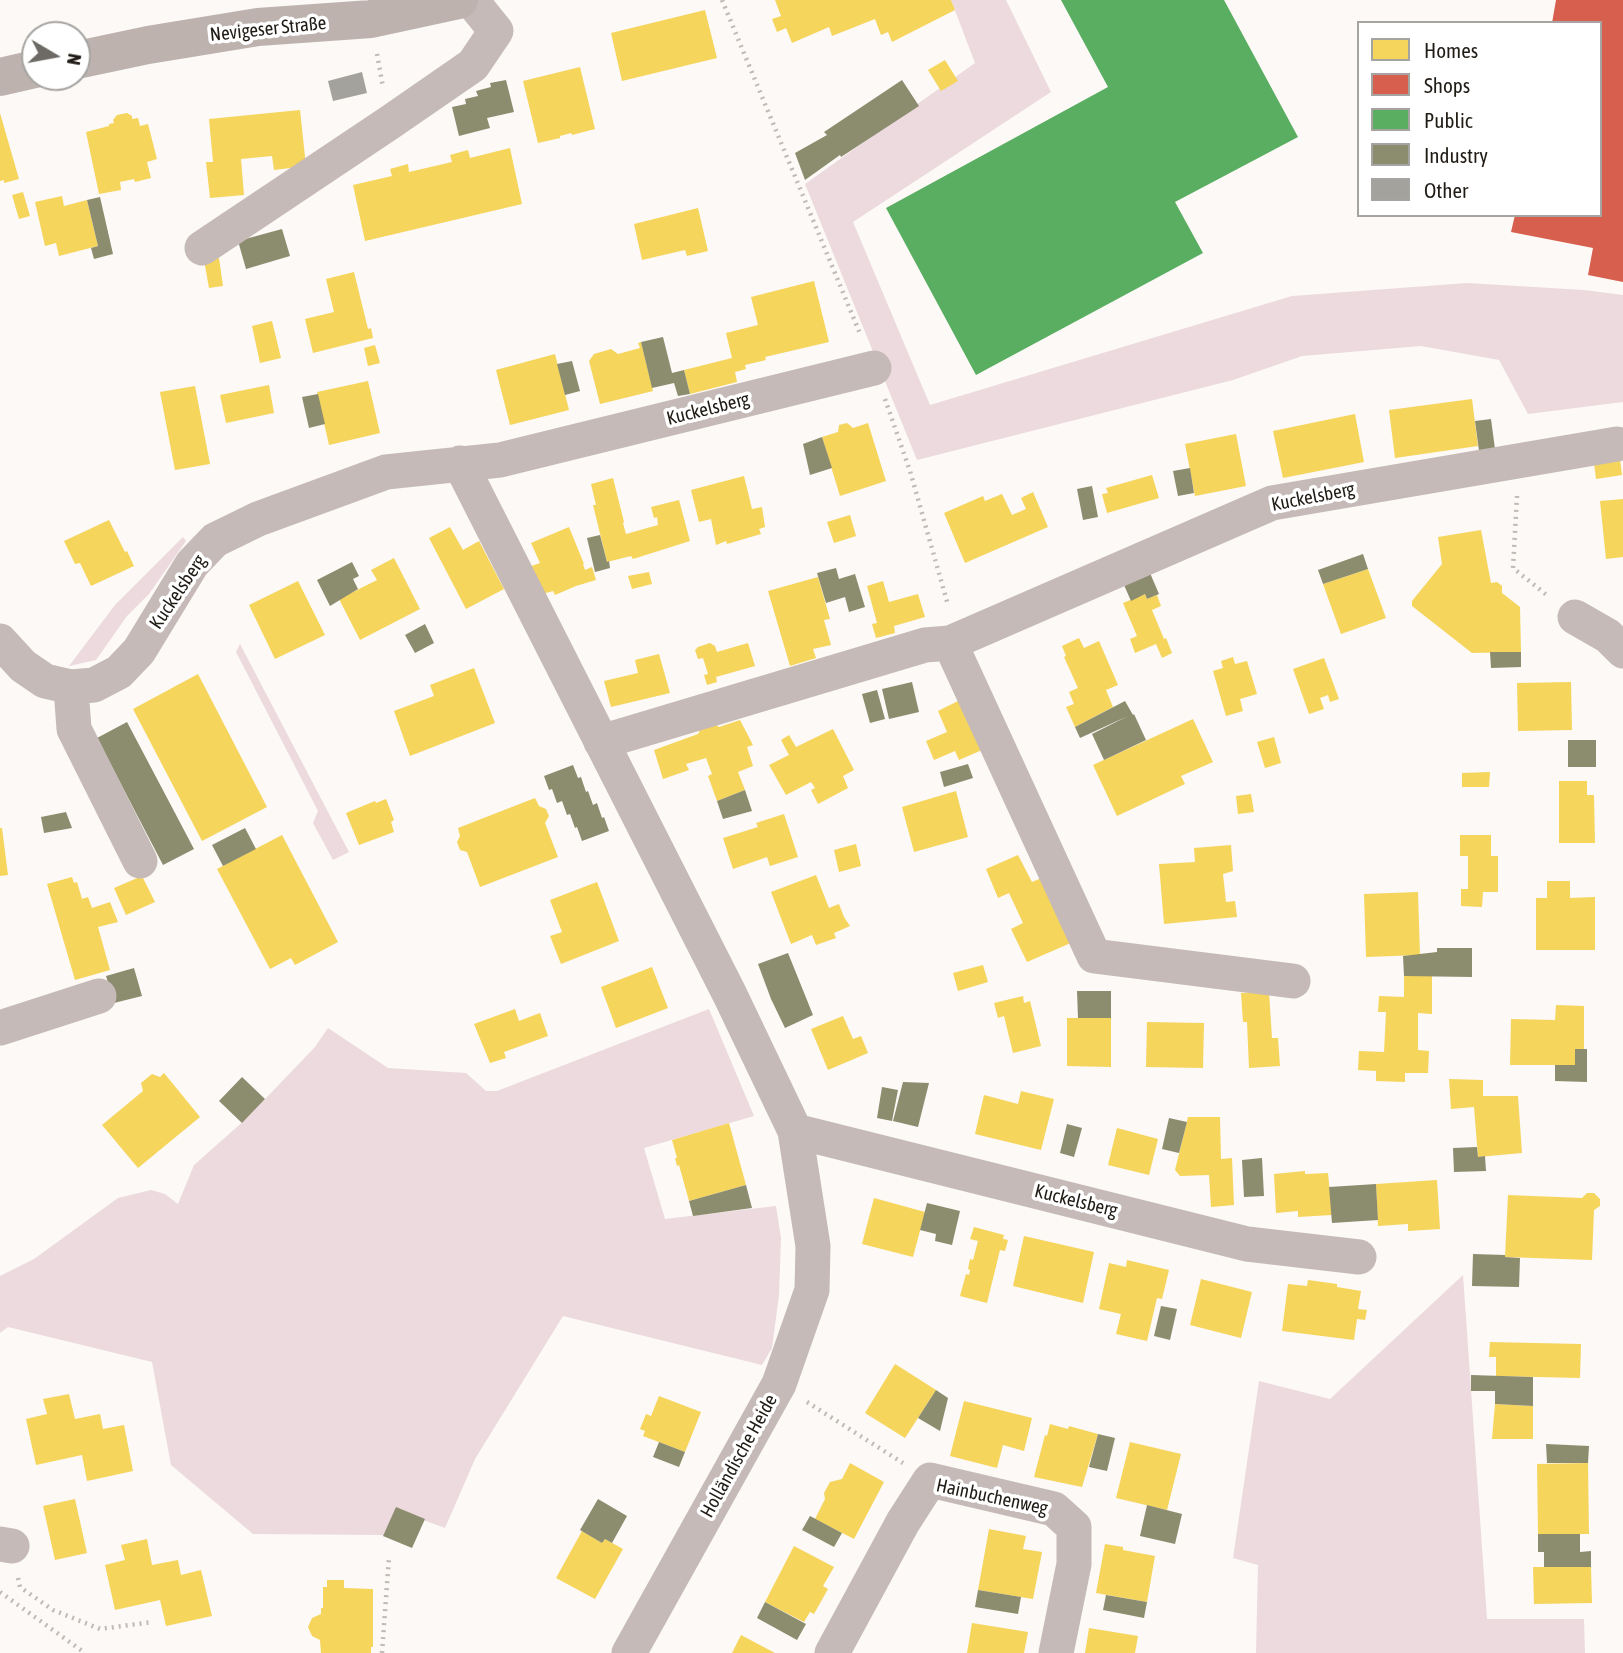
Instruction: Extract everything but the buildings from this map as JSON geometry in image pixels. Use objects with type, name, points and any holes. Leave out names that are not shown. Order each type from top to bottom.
[{"type":"main road","name":"Nevigeser Straße","points":[[91,57],[258,27],[371,19],[459,0]]},
{"type":"main road","points":[[0,76],[21,72]]},
{"type":"street","points":[[202,248],[473,65],[496,31],[471,0]]},
{"type":"street","name":"Kuckelsberg","points":[[71,688],[94,685],[119,672],[139,651],[192,564],[215,540],[257,519],[386,472],[500,460],[874,368]]},
{"type":"street","name":"Kuckelsberg","points":[[601,742],[925,645],[954,642],[1272,503],[1617,444]]},
{"type":"street","points":[[460,463],[730,995],[795,1131]]},
{"type":"street","points":[[1575,617],[1608,636],[1623,651]]},
{"type":"street","points":[[0,641],[23,666],[45,681],[71,688],[74,729],[140,861]]},
{"type":"street","points":[[954,642],[1094,956],[1293,981]]},
{"type":"street","points":[[0,1028],[99,996]]},
{"type":"street","name":"Kuckelsberg","points":[[795,1131],[1247,1244],[1359,1257]]},
{"type":"street","name":"Holländische Heide","points":[[629,1653],[779,1384],[812,1290],[813,1246],[795,1131]]},
{"type":"street","name":"Hainbuchenweg","points":[[832,1653],[903,1521],[930,1480],[1054,1509],[1074,1527],[1074,1564],[1056,1653]]},
{"type":"path","points":[[722,0],[874,368],[910,471],[954,642]]},
{"type":"path","points":[[371,19],[389,124]]},
{"type":"path","points":[[1519,460],[1513,568],[1575,617]]},
{"type":"path","points":[[779,1384],[930,1480]]},
{"type":"path","points":[[6,1545],[20,1587],[53,1610],[100,1629],[152,1622]]},
{"type":"path","points":[[382,1653],[389,1557]]},
{"type":"path","points":[[0,1592],[85,1653]]},
{"type":"shaded area","points":[[951,0],[1006,0],[1051,92],[853,222],[930,405],[1292,296],[1467,283],[1623,295],[1623,402],[1528,414],[1499,360],[1421,346],[1302,356],[1233,380],[917,460],[805,184],[975,63]]},
{"type":"shaded area","points":[[183,537],[186,541],[149,594],[127,616],[96,660],[69,666],[115,605]]},
{"type":"shaded area","points":[[240,644],[349,852],[333,860],[313,823],[318,811],[236,652]]},
{"type":"shaded area","points":[[709,1009],[754,1116],[644,1148],[665,1219],[776,1206],[781,1238],[779,1295],[772,1348],[762,1365],[563,1316],[475,1459],[445,1528],[396,1510],[384,1535],[253,1534],[171,1465],[152,1362],[8,1327],[0,1333],[0,1276],[34,1259],[118,1198],[151,1190],[165,1194],[178,1204],[194,1165],[246,1119],[315,1047],[328,1028],[388,1068],[466,1073],[486,1091],[497,1091]]},
{"type":"shaded area","points":[[1463,1275],[1487,1619],[1584,1619],[1585,1653],[1256,1653],[1258,1565],[1233,1558],[1259,1381],[1330,1399]]}]
